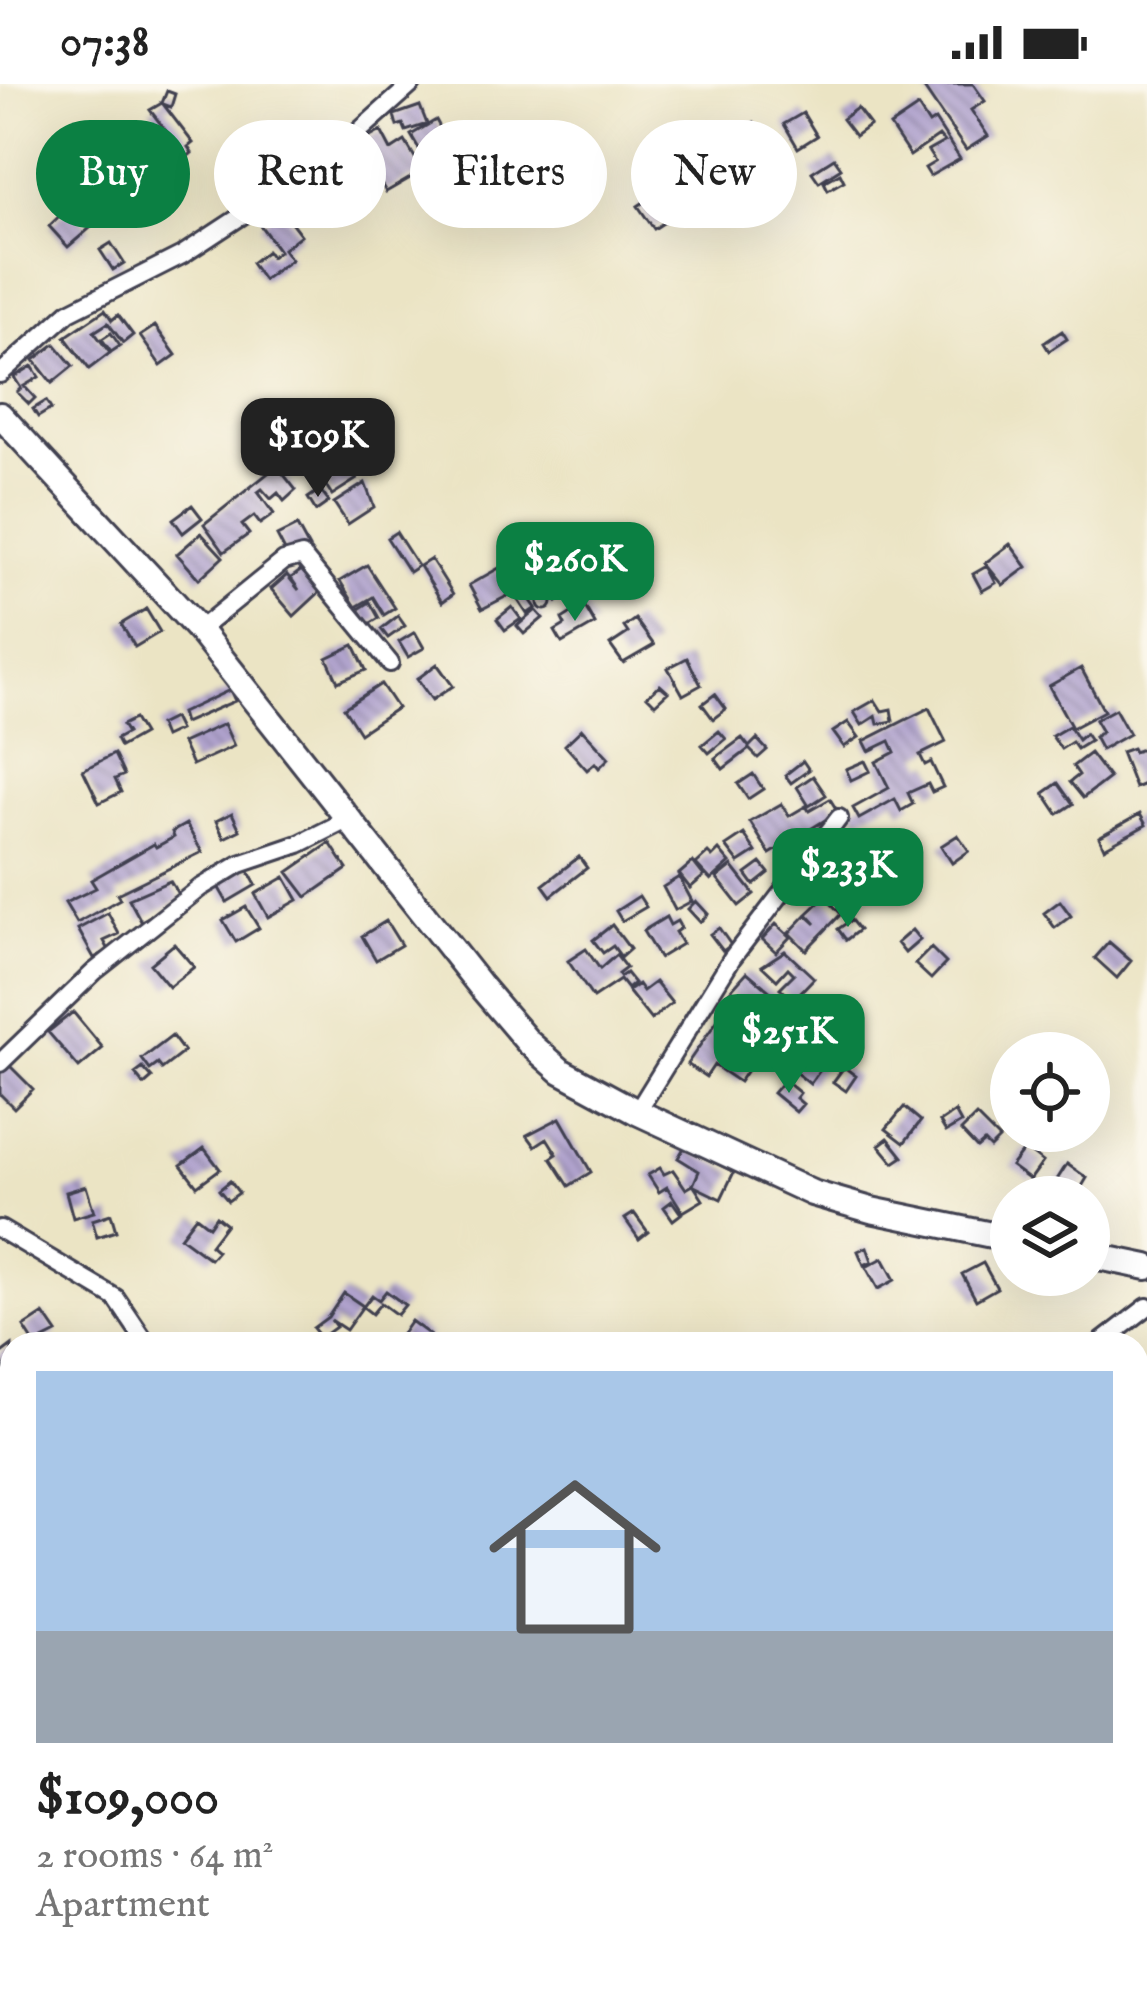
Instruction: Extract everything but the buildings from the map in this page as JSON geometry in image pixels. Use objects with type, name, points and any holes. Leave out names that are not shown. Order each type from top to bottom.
[{"type":"main road","points":[[0,415],[199,630],[528,1042],[561,1071],[637,1112],[812,1193],[990,1235]]},
{"type":"main road","points":[[1110,1259],[1147,1267]]},
{"type":"street","points":[[0,374],[69,312],[182,255],[328,159],[412,84]]},
{"type":"street","points":[[199,630],[284,561],[302,556],[390,663]]},
{"type":"street","points":[[637,1112],[732,958],[839,818]]},
{"type":"street","points":[[0,1063],[94,972],[200,888],[240,864],[299,844],[349,819]]},
{"type":"street","points":[[0,1229],[116,1298],[138,1332]]},
{"type":"street","points":[[1115,1332],[1147,1307]]}]
